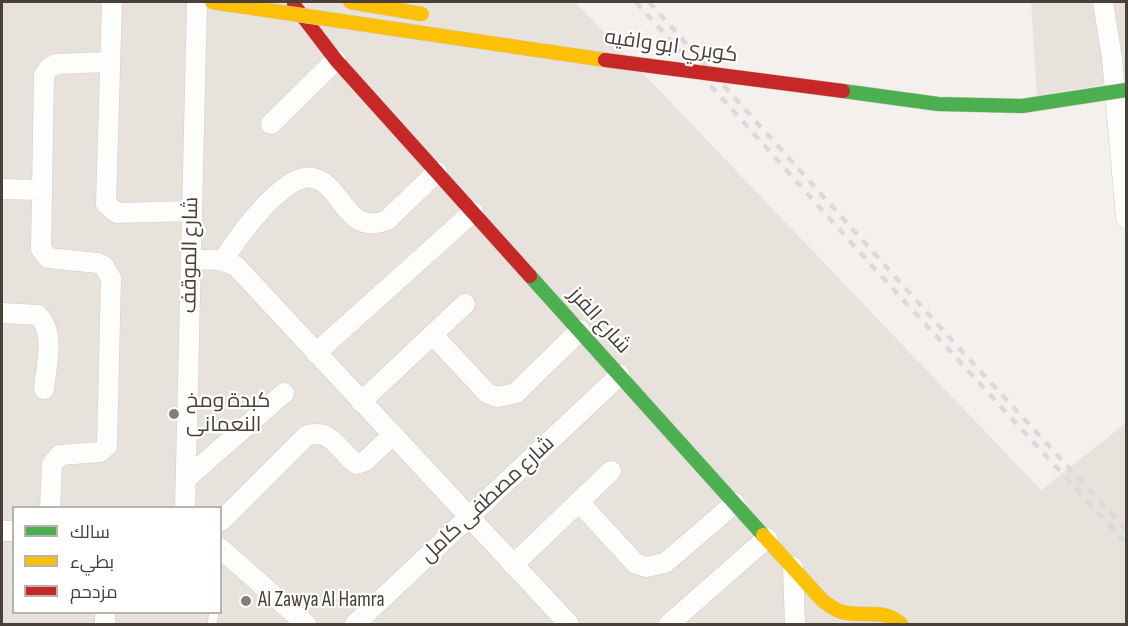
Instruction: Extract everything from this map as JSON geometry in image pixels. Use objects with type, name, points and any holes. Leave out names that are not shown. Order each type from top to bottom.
[{"type":"main road","name":"كوبري ابو وافيه","points":[[212,2],[462,40],[938,104],[1022,106],[1126,90]]},
{"type":"main road","name":"شارع الفرز","points":[[291,2],[336,60],[822,600],[846,619],[880,613],[897,619],[901,624]]},
{"type":"main road","points":[[350,2],[439,16]]},
{"type":"main road","points":[[1097,77],[1122,62]]},
{"type":"street","points":[[112,2],[108,62],[106,204],[117,213],[192,211]]},
{"type":"street","name":"شارع الموقف","points":[[185,506],[197,2]]},
{"type":"street","points":[[1103,2],[1122,62],[1126,218]]},
{"type":"street","points":[[271,124],[336,60]]},
{"type":"street","points":[[50,506],[52,464],[60,455],[100,452],[107,447],[111,278],[109,272],[99,263],[54,259],[44,254],[40,244],[44,75],[56,64],[108,62]]},
{"type":"street","points":[[224,260],[246,224],[293,182],[303,177],[313,178],[322,183],[358,220],[378,224],[387,220],[437,172]]},
{"type":"street","points":[[2,189],[41,190]]},
{"type":"street","points":[[316,352],[473,212]]},
{"type":"street","points":[[191,261],[224,260],[236,266],[569,624]]},
{"type":"street","points":[[361,402],[465,304]]},
{"type":"street","points":[[2,313],[38,315],[46,323],[48,334],[44,389]]},
{"type":"street","points":[[433,335],[487,393],[507,397],[516,393],[580,330]]},
{"type":"street","name":"شارع مصطفى كامل","points":[[355,624],[620,375]]},
{"type":"street","points":[[186,479],[284,393]]},
{"type":"street","points":[[222,520],[306,436],[314,434],[330,436],[357,464],[364,461],[393,435]]},
{"type":"street","points":[[513,565],[611,471]]},
{"type":"street","points":[[579,502],[636,564],[646,567],[666,563],[735,503]]},
{"type":"street","points":[[669,624],[767,538]]},
{"type":"street","points":[[222,555],[306,624]]},
{"type":"street","points":[[793,567],[795,624]]},
{"type":"shaded area","points":[[2,2],[575,2],[1041,490],[1126,423],[1126,624],[2,624]]},
{"type":"shaded area","points":[[1031,2],[1126,2],[1126,81],[1037,96]]},
{"type":"railway","points":[[636,2],[873,267],[1126,543]]},
{"type":"railway","points":[[649,2],[958,347],[1126,530]]},
{"type":"traffic: fast","points":[[843,91],[938,104],[1022,106],[1126,90]]},
{"type":"traffic: fast","points":[[530,276],[763,535]]},
{"type":"traffic: slow","points":[[212,2],[605,60]]},
{"type":"traffic: slow","points":[[350,2],[422,14]]},
{"type":"traffic: slow","points":[[763,535],[822,600],[832,607],[850,614],[880,614],[901,624]]},
{"type":"traffic: jam","points":[[294,5],[336,60],[530,276]]},
{"type":"traffic: jam","points":[[605,60],[843,91]]},
{"type":"place","name":"كبدة ومخ النعمانى","points":[[174,414]]},
{"type":"place","name":"Al Zawya Al Hamra","points":[[246,601]]}]
